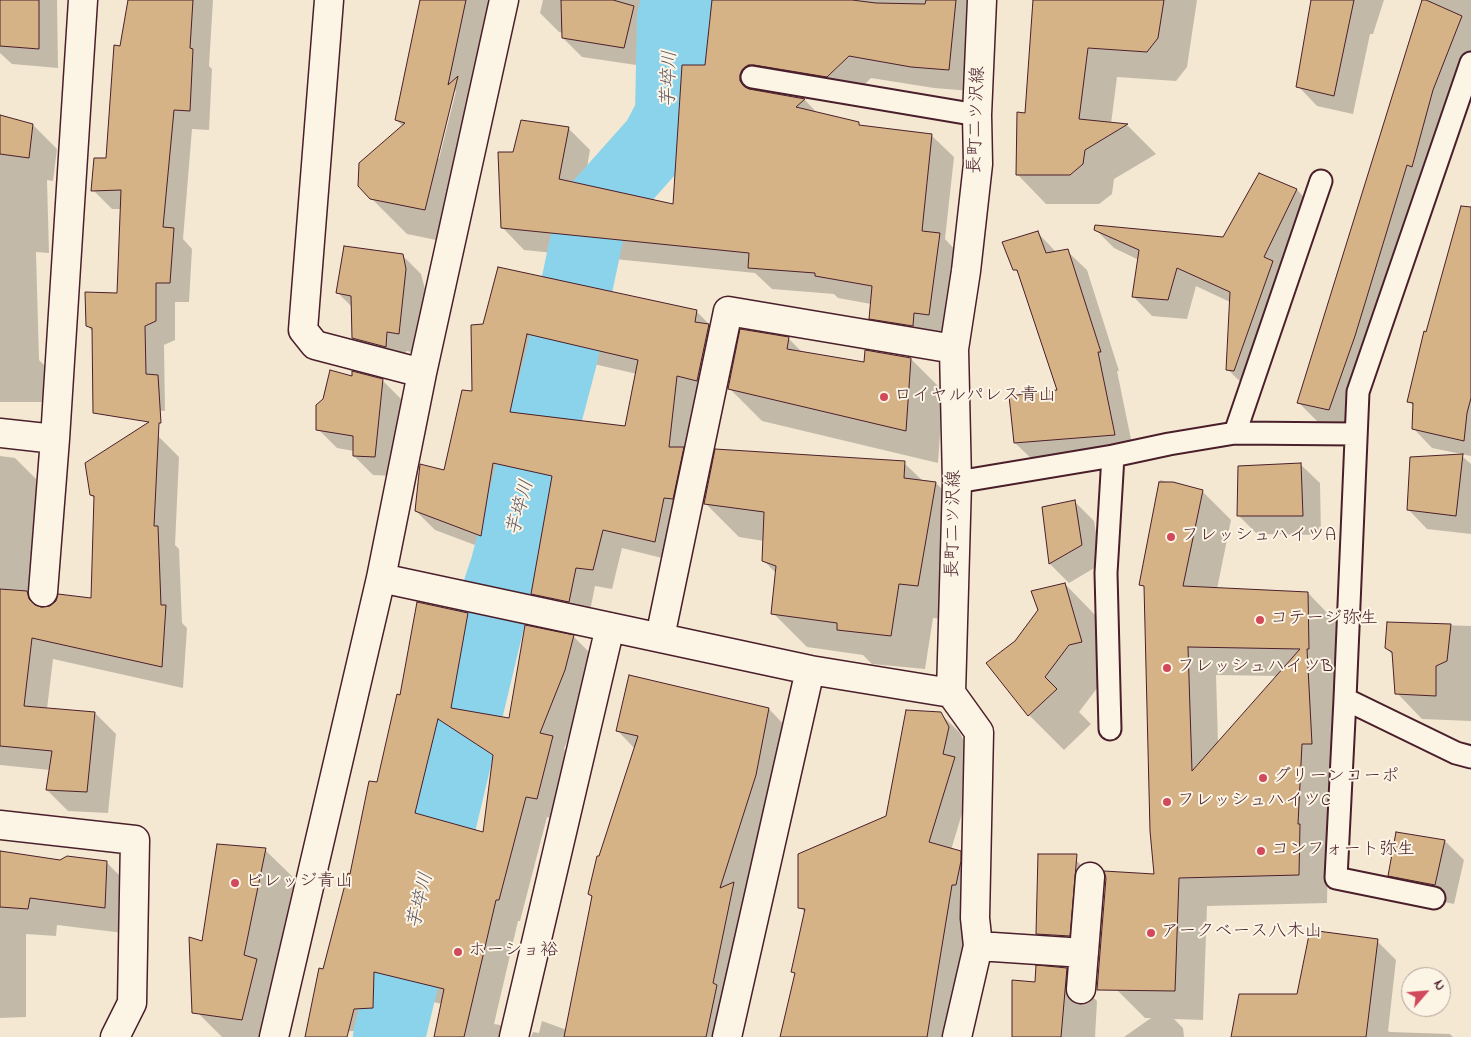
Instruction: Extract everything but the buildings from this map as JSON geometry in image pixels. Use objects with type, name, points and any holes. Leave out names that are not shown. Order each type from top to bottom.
[{"type":"street","points":[[43,592],[55,439],[82,0]]},
{"type":"street","points":[[329,0],[303,330],[315,345],[422,373]]},
{"type":"street","points":[[274,1037],[381,578],[422,373],[504,0]]},
{"type":"street","name":"長町二ツ沢線","points":[[951,693],[957,482],[954,349],[966,271],[978,164],[977,115],[982,0]]},
{"type":"street","points":[[660,636],[728,311],[954,349]]},
{"type":"street","points":[[0,433],[55,439]]},
{"type":"street","points":[[381,578],[478,597],[610,628],[660,636],[810,670],[951,693],[979,732],[975,918],[978,946],[957,1037]]},
{"type":"street","points":[[514,1037],[610,628]]},
{"type":"street","points":[[727,1037],[810,670]]},
{"type":"street","points":[[0,825],[135,840],[132,1003],[115,1037]]},
{"type":"street","points":[[1081,989],[1090,877]]},
{"type":"street","points":[[978,946],[1084,953]]},
{"type":"lane","points":[[1434,898],[1336,878],[1346,699],[1358,392],[1471,63]]},
{"type":"lane","points":[[752,77],[977,115]]},
{"type":"lane","points":[[1235,433],[1321,180]]},
{"type":"lane","points":[[957,482],[1235,433],[1356,434]]},
{"type":"lane","points":[[1110,729],[1106,573],[1113,456]]},
{"type":"lane","points":[[1346,699],[1456,753],[1471,757]]},
{"type":"waterway","name":"芋埣川","points":[[389,1037],[489,619],[506,568],[562,355],[592,214],[657,141],[671,114],[673,18],[677,0]]},
{"type":"place","name":"ロイヤルパレス青山","points":[[884,397]]},
{"type":"place","name":"フレッシュハイツA","points":[[1171,537]]},
{"type":"place","name":"コテージ弥生","points":[[1260,620]]},
{"type":"place","name":"フレッシュハイツB","points":[[1167,668]]},
{"type":"place","name":"グリーンコーポ","points":[[1263,778]]},
{"type":"place","name":"フレッシュハイツC","points":[[1167,802]]},
{"type":"place","name":"コンフォート弥生","points":[[1261,851]]},
{"type":"place","name":"ビレッジ青山","points":[[235,883]]},
{"type":"place","name":"アークベース八木山","points":[[1151,933]]},
{"type":"place","name":"ホーショ裕","points":[[458,952]]}]
